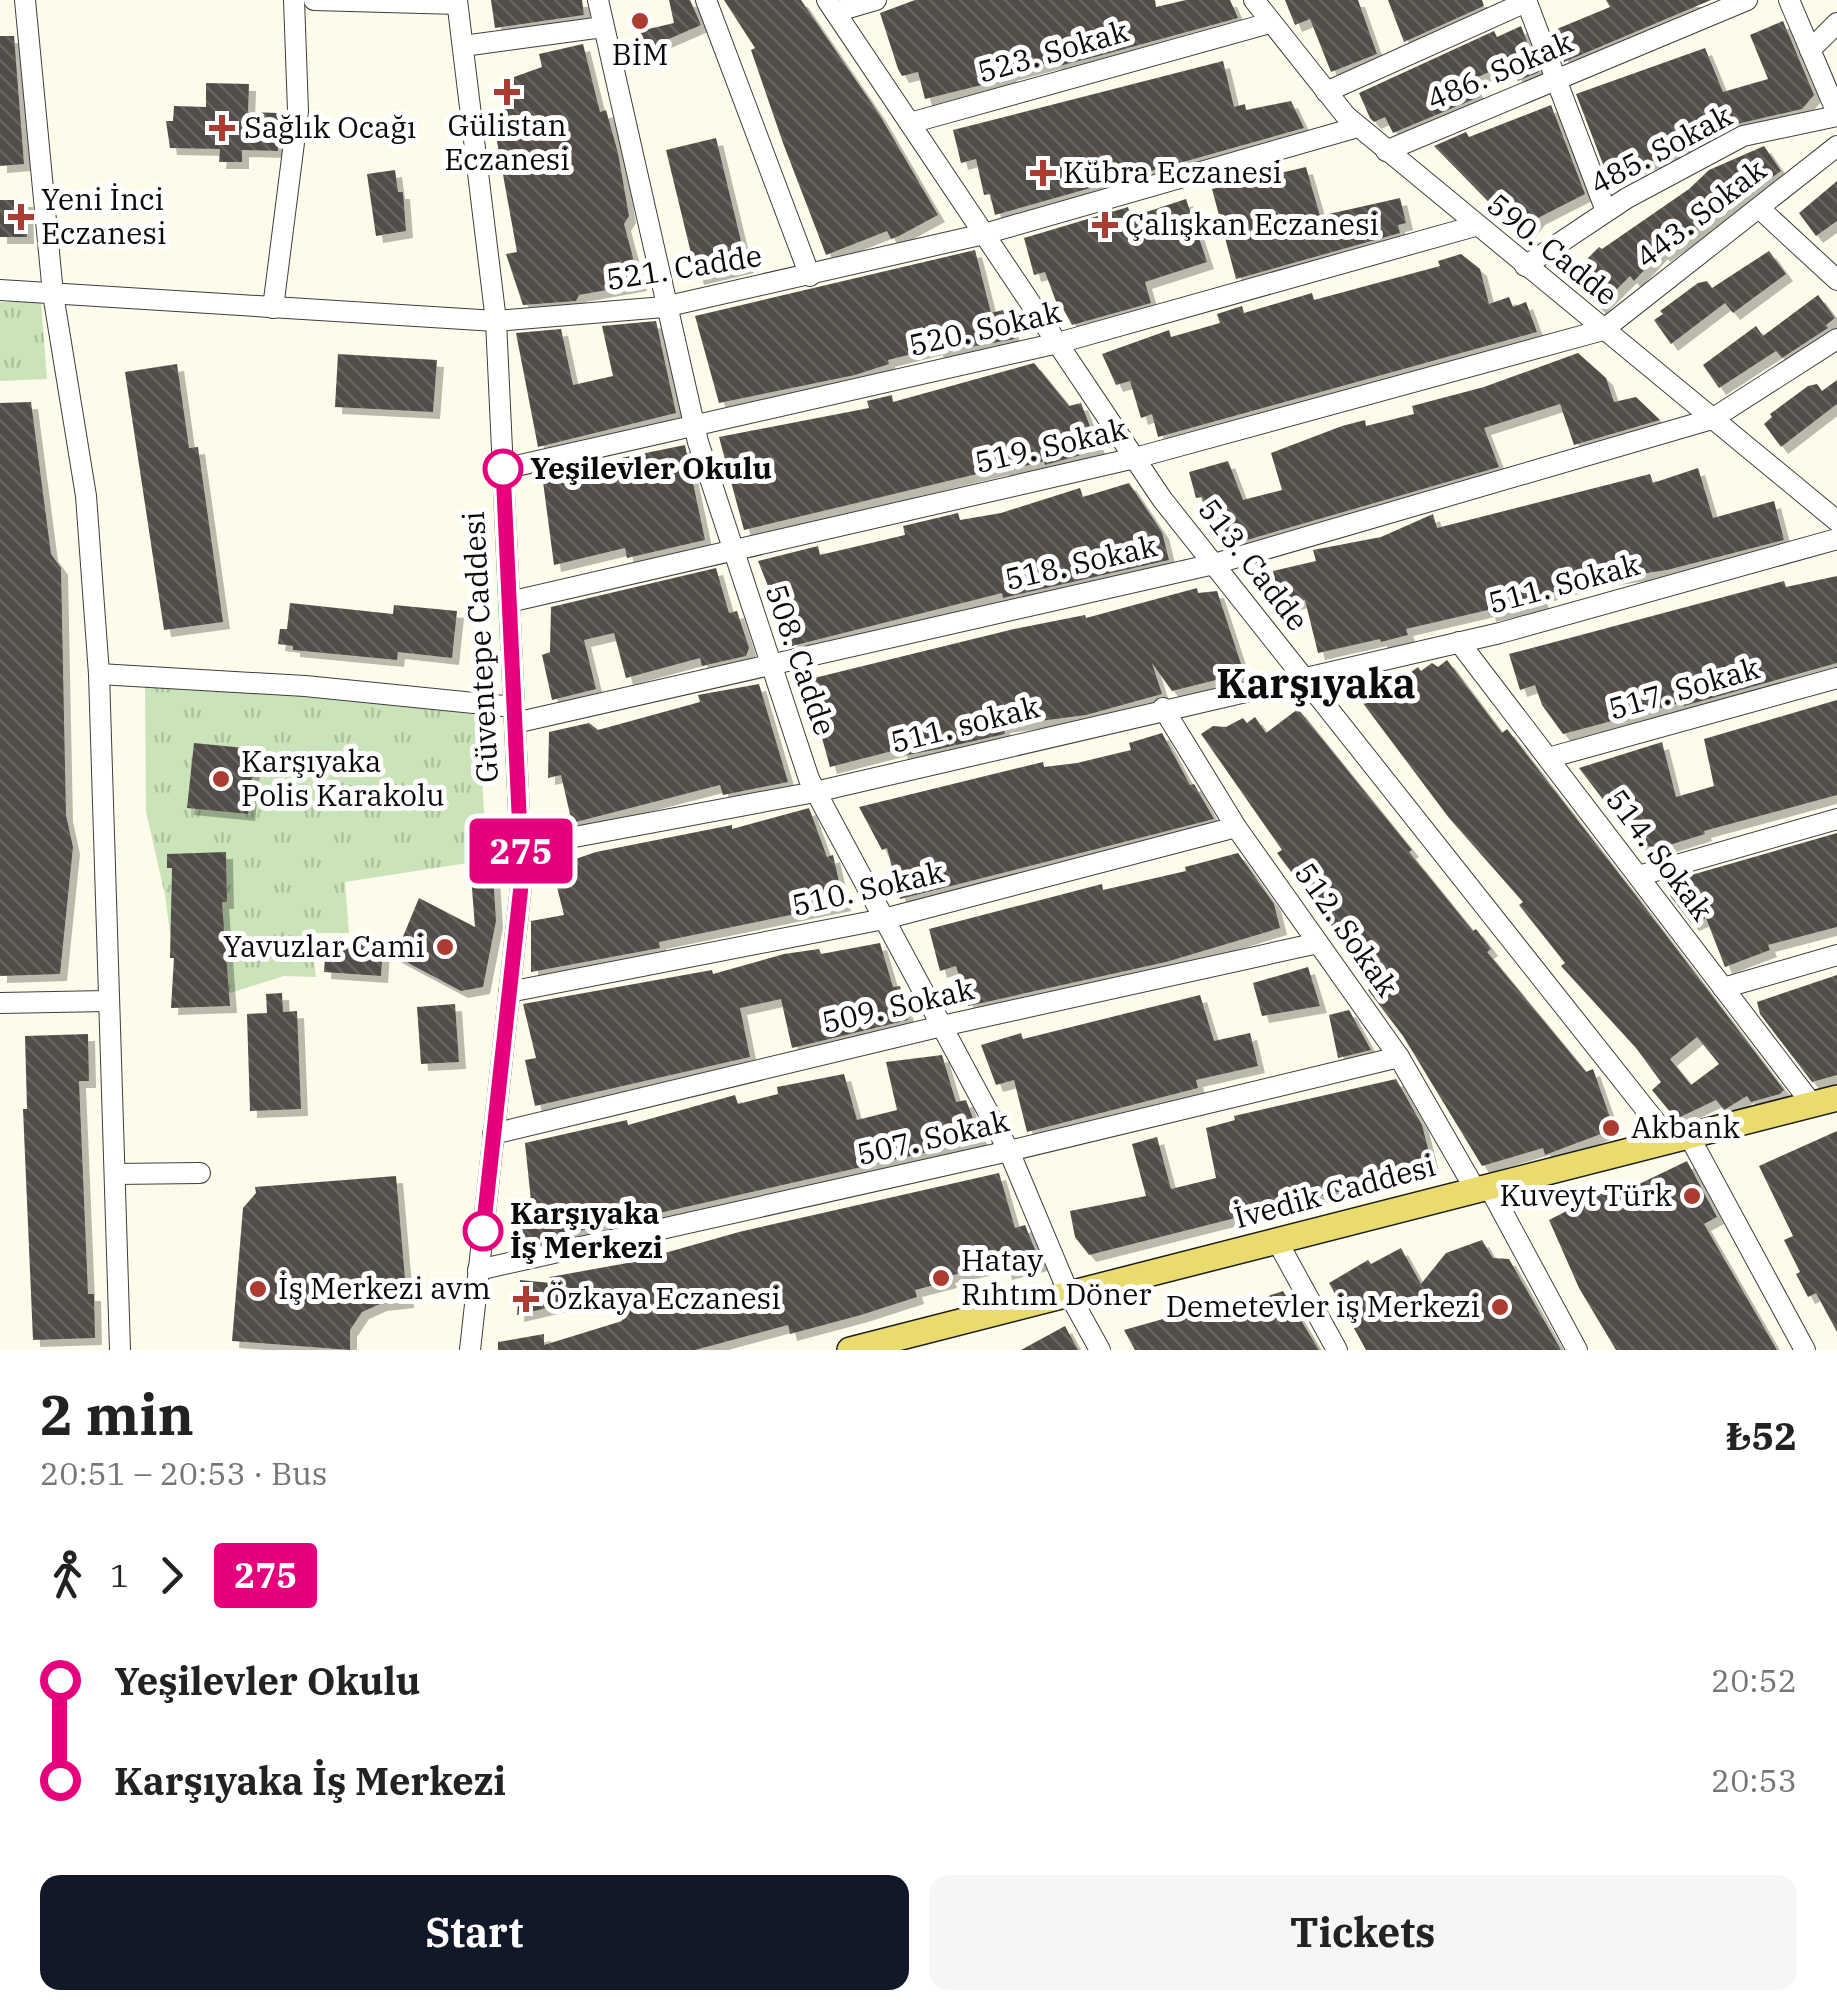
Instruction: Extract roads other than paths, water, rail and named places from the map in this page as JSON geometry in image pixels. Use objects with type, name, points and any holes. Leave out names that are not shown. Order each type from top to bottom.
[{"type":"main road","name":"İvedik Caddesi","points":[[850,1350],[892,1345],[1069,1294],[1824,1101]]},
{"type":"street","points":[[26,0],[53,294],[86,496],[99,674],[120,1350]]},
{"type":"street","points":[[273,308],[298,111],[294,0]]},
{"type":"street","points":[[314,0],[457,2]]},
{"type":"street","name":"508. Cadde","points":[[598,0],[694,427],[768,664],[816,792],[1009,1152],[1069,1294],[1100,1350]]},
{"type":"street","points":[[706,0],[810,276]]},
{"type":"street","points":[[831,6],[876,0]]},
{"type":"street","name":"590. Cadde","points":[[1254,0],[1326,92],[1386,152],[1837,521]]},
{"type":"street","name":"486. Sokak","points":[[1386,152],[1746,0]]},
{"type":"street","points":[[1789,0],[1837,114]]},
{"type":"street","points":[[1326,92],[1526,1],[1606,211]]},
{"type":"street","name":"Güventepe Caddesi","points":[[457,2],[496,321],[522,877],[470,1350]]},
{"type":"street","name":"513. Cadde","points":[[831,6],[1135,458],[1214,564],[1680,1138],[1804,1350]]},
{"type":"street","name":"523. Sokak","points":[[910,123],[1270,23]]},
{"type":"street","points":[[1810,50],[1837,23]]},
{"type":"street","points":[[462,46],[603,27]]},
{"type":"street","name":"485. Sokak","points":[[1525,266],[1606,211],[1743,136],[1837,114]]},
{"type":"street","name":"521. Cadde","points":[[0,290],[496,321],[664,307],[984,234],[1358,126]]},
{"type":"street","name":"443. Sokak","points":[[1603,330],[1837,146]]},
{"type":"street","points":[[1758,208],[1837,280]]},
{"type":"street","name":"520. Sokak","points":[[503,469],[1058,343],[1476,226]]},
{"type":"street","name":"519. Sokak","points":[[509,602],[1135,458],[1603,330]]},
{"type":"street","name":"518. Sokak","points":[[99,674],[305,686],[514,715],[768,664],[1214,564],[1712,419],[1837,340]]},
{"type":"street","name":"511. Sokak","points":[[1304,678],[1459,642],[1837,539]]},
{"type":"street","name":"514. Sokak","points":[[1459,642],[1723,988],[1824,1101]]},
{"type":"street","name":"511. sokak","points":[[520,847],[816,792],[1162,708],[1304,678]]},
{"type":"street","name":"517. Sokak","points":[[1548,758],[1837,678]]},
{"type":"street","name":"512. Sokak","points":[[1162,708],[1236,826],[1399,1057],[1577,1350]]},
{"type":"street","points":[[1638,876],[1837,819]]},
{"type":"street","name":"510. Sokak","points":[[509,992],[884,919],[1236,826]]},
{"type":"street","name":"509. Sokak","points":[[493,1134],[942,1026],[1318,943]]},
{"type":"street","points":[[1723,988],[1837,954]]},
{"type":"street","points":[[0,1004],[107,1001]]},
{"type":"street","name":"507. Sokak","points":[[478,1270],[1009,1152],[1399,1057]]},
{"type":"street","points":[[115,1174],[200,1173]]},
{"type":"street","points":[[1278,1241],[1338,1350]]},
{"type":"place","name":"BİM","points":[[640,21]]},
{"type":"place","name":"Gülistan Eczanesi","points":[[507,92]]},
{"type":"place","name":"Sağlık Ocağı","points":[[222,128]]},
{"type":"place","name":"Kübra Eczanesi","points":[[1043,173]]},
{"type":"place","name":"Yeni İnci Eczanesi","points":[[21,217]]},
{"type":"place","name":"Çalışkan Eczanesi","points":[[1105,225]]},
{"type":"place","name":"Yeşilevler Okulu","points":[[503,469]]},
{"type":"place","name":"Karşıyaka Polis Karakolu","points":[[221,779]]},
{"type":"place","name":"Yavuzlar Cami","points":[[445,947]]},
{"type":"place","name":"Akbank","points":[[1611,1128]]},
{"type":"place","name":"Kuveyt Türk","points":[[1692,1196]]},
{"type":"place","name":"Karşıyaka İş Merkezi","points":[[483,1231]]},
{"type":"place","name":"Hatay Rıhtım Döner","points":[[941,1278]]},
{"type":"place","name":"İş Merkezi avm","points":[[258,1289]]},
{"type":"place","name":"Özkaya Eczanesi","points":[[526,1299]]},
{"type":"place","name":"Demetevler iş Merkezi","points":[[1500,1307]]},
{"type":"district","name":"Karşıyaka","points":[[1316,684]]}]
